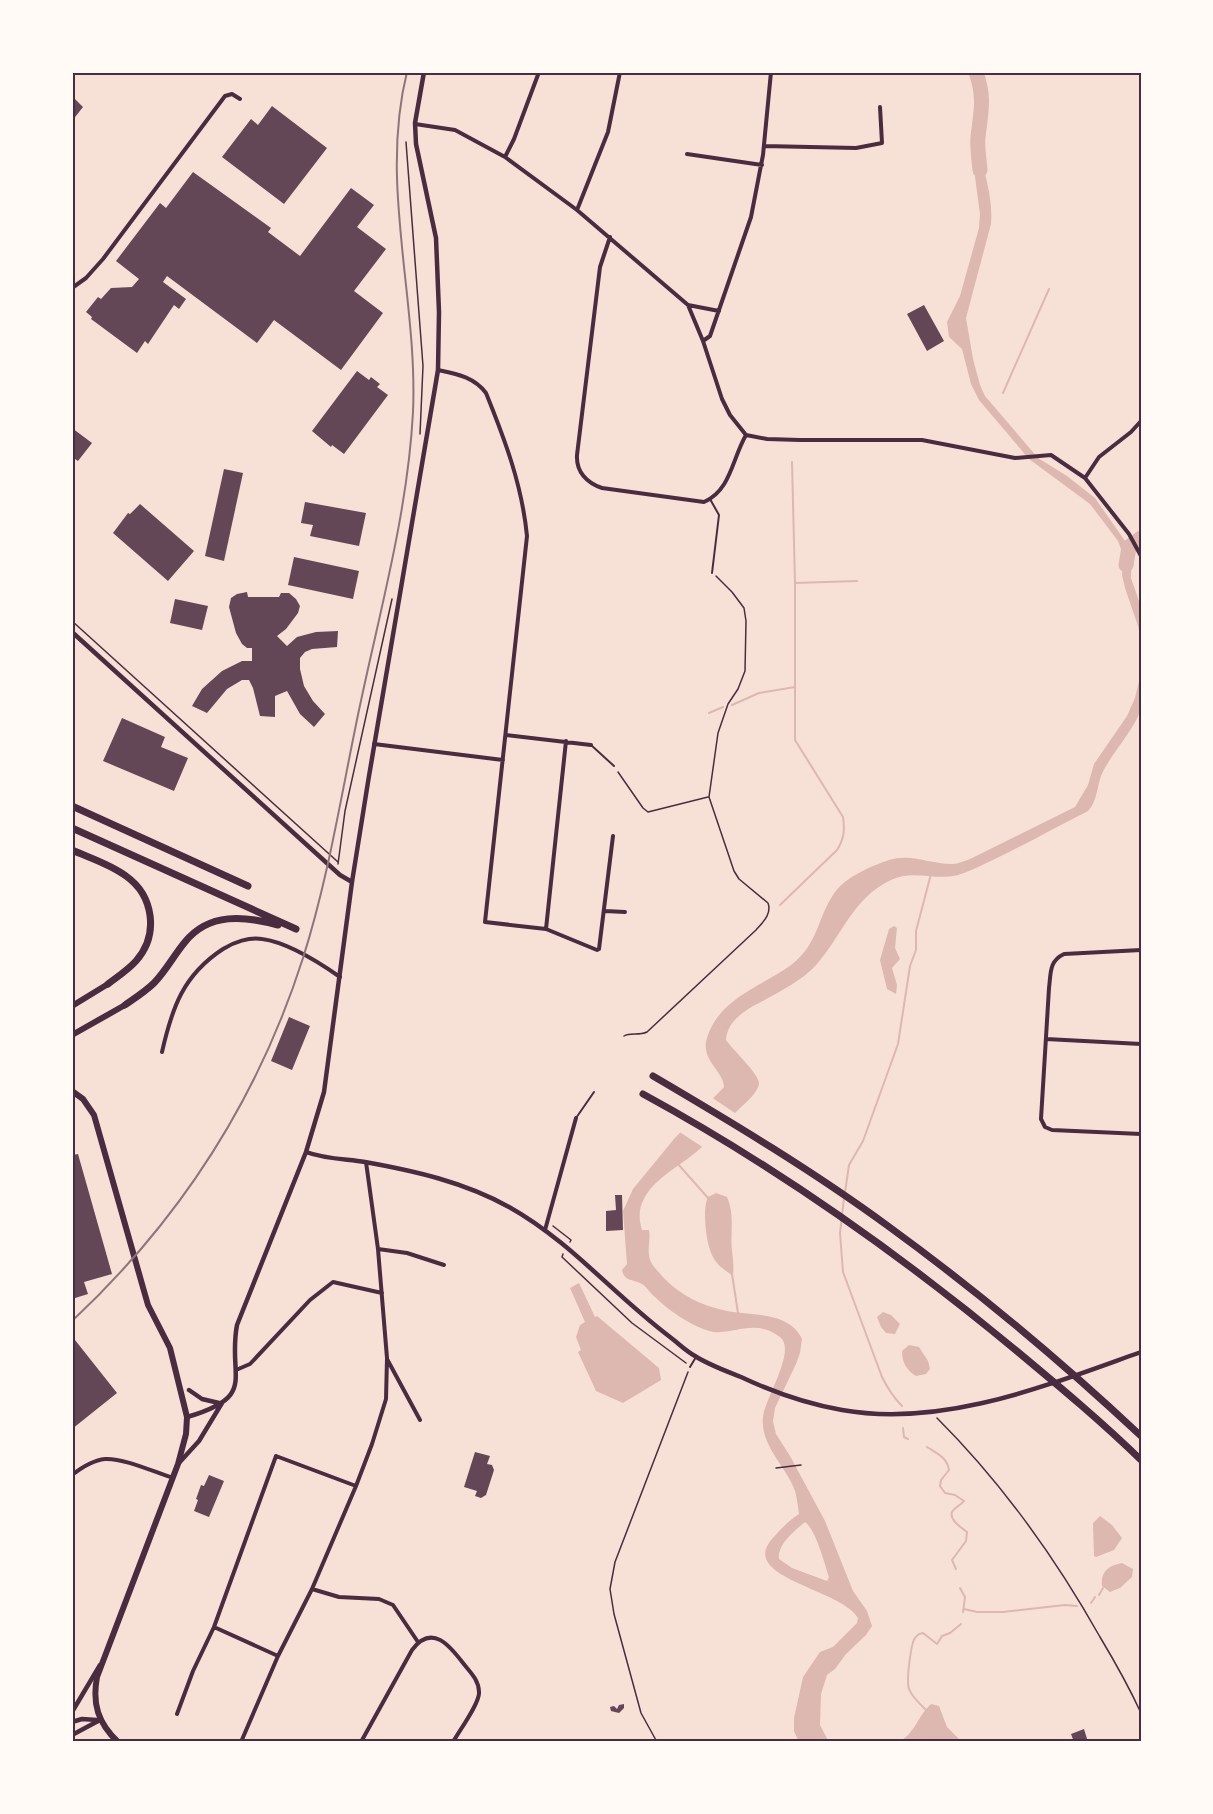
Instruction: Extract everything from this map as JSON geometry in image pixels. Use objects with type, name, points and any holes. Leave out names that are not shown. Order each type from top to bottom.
[{"type":"highway","points":[[72,806],[248,885]]},
{"type":"highway","points":[[72,828],[296,929],[239,917],[215,921],[194,932],[154,982],[125,1005]]},
{"type":"highway","points":[[72,850],[127,876],[140,889],[149,906],[148,940],[142,952],[108,984]]},
{"type":"highway","points":[[653,1076],[806,1169],[854,1202],[982,1298],[1141,1436]]},
{"type":"highway","points":[[643,1094],[682,1115],[802,1189],[923,1275],[1065,1390],[1141,1460]]},
{"type":"main road","points":[[72,1006],[108,984]]},
{"type":"main road","points":[[72,1035],[125,1005]]},
{"type":"main road","points":[[72,1091],[88,1106],[98,1126],[144,1291],[170,1348],[187,1417],[186,1434],[178,1464],[101,1662],[94,1697],[100,1720],[118,1742]]},
{"type":"street","points":[[178,1464],[199,1441],[222,1403],[234,1390],[237,1377],[235,1336],[240,1316],[306,1152],[324,1092],[352,882],[438,370],[439,312],[436,238],[416,144],[415,124],[424,72]]},
{"type":"street","points":[[505,157],[539,72]]},
{"type":"street","points":[[577,210],[608,132],[621,72]]},
{"type":"street","points":[[703,341],[710,336],[751,217],[762,165],[771,72]]},
{"type":"street","points":[[72,288],[86,278],[103,259],[225,96],[232,94],[240,99]]},
{"type":"street","points":[[764,146],[856,148],[882,143],[880,107]]},
{"type":"street","points":[[415,124],[455,130],[505,157],[577,210],[688,305],[703,341],[722,399],[730,415],[746,435],[767,439],[800,440],[922,440],[1015,458],[1051,455],[1084,478],[1129,534],[1140,554]]},
{"type":"street","points":[[687,154],[762,165]]},
{"type":"street","points":[[610,237],[600,267],[577,455],[581,474],[591,483],[614,491],[698,502],[710,499],[722,489],[746,435]]},
{"type":"street","points":[[688,305],[719,311]]},
{"type":"street","points":[[438,370],[470,378],[486,393],[511,457],[525,514],[526,543],[485,922],[546,929],[597,950],[601,946],[613,837]]},
{"type":"street","points":[[1084,478],[1100,457],[1141,421]]},
{"type":"street","points":[[72,632],[340,875],[352,882]]},
{"type":"street","points":[[506,735],[591,745]]},
{"type":"street","points":[[546,929],[566,741]]},
{"type":"street","points":[[374,744],[503,760]]},
{"type":"street","points":[[604,912],[625,912]]},
{"type":"street","points":[[162,1053],[167,1029],[189,979],[200,967],[229,945],[245,939],[262,939],[304,956],[340,977]]},
{"type":"street","points":[[1141,950],[1064,954],[1056,958],[1051,967],[1048,988],[1041,1119],[1045,1127],[1052,1130],[1141,1134]]},
{"type":"street","points":[[1046,1039],[1141,1044]]},
{"type":"street","points":[[546,1230],[576,1118]]},
{"type":"street","points":[[306,1152],[317,1156],[366,1162],[414,1172],[464,1187],[509,1207],[546,1230],[587,1264],[640,1315],[696,1357],[770,1390],[842,1410],[907,1412],[966,1407],[1010,1396],[1141,1352]]},
{"type":"street","points":[[241,1742],[278,1656],[312,1589],[356,1486],[386,1399],[387,1358],[382,1293],[366,1162]]},
{"type":"street","points":[[378,1249],[407,1253],[444,1265]]},
{"type":"street","points":[[237,1370],[250,1364],[310,1300],[333,1282],[382,1293]]},
{"type":"street","points":[[387,1358],[420,1420]]},
{"type":"street","points":[[189,1390],[202,1400],[222,1403]]},
{"type":"street","points":[[187,1417],[222,1403]]},
{"type":"street","points":[[177,1714],[214,1628],[276,1456],[356,1486]]},
{"type":"street","points":[[72,1475],[91,1463],[104,1459],[129,1463],[173,1478]]},
{"type":"street","points":[[312,1589],[339,1597],[379,1599],[393,1605],[418,1642]]},
{"type":"street","points":[[214,1628],[278,1656]]},
{"type":"street","points":[[361,1742],[418,1642],[430,1638],[440,1639],[448,1644],[476,1680],[479,1697],[453,1742]]},
{"type":"street","points":[[72,1712],[101,1662]]},
{"type":"street","points":[[72,1722],[82,1719],[100,1720]]},
{"type":"street","points":[[72,1735],[100,1720]]},
{"type":"lane","points":[[710,499],[719,515],[712,573]]},
{"type":"lane","points":[[591,745],[614,766]]},
{"type":"lane","points":[[576,1118],[594,1092]]},
{"type":"lane","points":[[690,1367],[696,1357]]},
{"type":"path","points":[[406,142],[423,366],[419,441]]},
{"type":"path","points":[[624,1036],[647,1032],[756,930],[768,915],[768,903],[739,879],[734,871],[708,796],[718,734],[728,704],[738,689],[745,671],[746,621],[744,608],[732,592],[712,573]]},
{"type":"path","points":[[72,621],[338,862],[345,811],[392,597]]},
{"type":"path","points":[[614,766],[648,812],[708,796]]},
{"type":"path","points":[[548,1222],[571,1240]]},
{"type":"path","points":[[562,1257],[632,1323],[690,1367],[615,1562],[611,1582],[614,1614],[641,1713],[657,1742]]},
{"type":"path","points":[[930,1411],[980,1463],[1042,1543],[1091,1620],[1141,1713]]},
{"type":"path","points":[[776,1468],[801,1465]]},
{"type":"shaded area","points":[[977,150],[979,150],[991,205],[991,224],[966,318],[980,385],[985,396],[1038,458],[1067,476],[1095,498],[1132,551],[1131,578],[1141,607],[1141,641],[1122,575],[1124,557],[1118,541],[1090,504],[1029,459],[979,400],[971,384],[962,349],[949,337],[947,322],[960,296],[979,228],[980,214],[975,177]]},
{"type":"shaded area","points":[[1141,673],[1142,699],[1139,715],[1105,768],[1095,799],[1088,811],[964,873],[941,877],[908,875],[891,880],[867,896],[826,953],[805,976],[749,1009],[733,1022],[726,1040],[755,1074],[759,1083],[757,1090],[701,1148],[654,1185],[641,1207],[642,1230],[649,1230],[651,1262],[676,1289],[691,1299],[718,1309],[779,1319],[796,1330],[802,1339],[796,1364],[775,1408],[773,1421],[776,1434],[825,1521],[853,1591],[867,1611],[872,1626],[835,1669],[827,1675],[821,1694],[820,1725],[829,1742],[799,1742],[794,1731],[794,1718],[803,1677],[820,1652],[833,1647],[857,1623],[858,1618],[848,1608],[833,1599],[780,1573],[769,1564],[765,1552],[772,1539],[799,1514],[795,1491],[769,1447],[763,1427],[765,1409],[783,1363],[784,1343],[780,1337],[761,1328],[726,1332],[709,1331],[673,1312],[642,1284],[625,1277],[622,1270],[627,1264],[623,1211],[633,1189],[674,1139],[724,1087],[707,1053],[707,1038],[713,1024],[731,1003],[800,957],[812,939],[835,892],[852,877],[897,858],[913,858],[944,864],[954,864],[970,859],[1075,807],[1088,785],[1094,764],[1127,716],[1135,698]],"holes":[[[805,1522],[822,1555],[829,1577],[827,1581],[792,1568],[779,1559],[781,1548],[796,1529]]]},
{"type":"shaded area","points":[[894,926],[897,928],[895,948],[900,959],[892,968],[897,985],[896,994],[887,989],[880,960],[889,929]]},
{"type":"shaded area","points":[[716,1193],[727,1197],[731,1210],[733,1276],[716,1262],[708,1243],[706,1202],[708,1197]]},
{"type":"shaded area","points":[[579,1283],[595,1317],[597,1316],[659,1368],[661,1380],[623,1403],[596,1391],[578,1352],[581,1350],[576,1337],[580,1325],[585,1322],[570,1288]]},
{"type":"shaded area","points":[[883,1312],[891,1315],[900,1324],[895,1334],[886,1333],[881,1327],[877,1317]]},
{"type":"shaded area","points":[[909,1345],[919,1347],[928,1361],[930,1369],[926,1374],[916,1376],[905,1365],[902,1351]]},
{"type":"shaded area","points":[[1100,1516],[1112,1525],[1122,1538],[1114,1550],[1096,1557],[1094,1556],[1093,1523]]},
{"type":"shaded area","points":[[1122,1563],[1133,1569],[1132,1577],[1120,1588],[1110,1592],[1102,1586],[1102,1577],[1109,1567]]},
{"type":"shaded area","points":[[931,1704],[939,1706],[947,1727],[962,1742],[899,1742],[909,1734]]},
{"type":"pier","points":[[711,1097],[738,1115],[704,1148],[678,1131]]},
{"type":"building","points":[[72,96],[83,107],[72,121]]},
{"type":"building","points":[[272,106],[327,148],[284,204],[222,157],[251,119],[258,125]]},
{"type":"building","points":[[193,172],[271,228],[268,232],[300,256],[351,188],[374,205],[357,227],[386,249],[354,291],[383,313],[341,370],[274,320],[257,343],[167,276],[163,282],[186,299],[179,309],[174,305],[148,344],[145,341],[137,353],[91,319],[92,317],[86,312],[98,297],[101,299],[111,288],[132,287],[139,279],[116,261],[160,203],[166,208]]},
{"type":"building","points":[[924,305],[944,341],[927,351],[907,314]]},
{"type":"building","points":[[357,371],[369,380],[371,377],[380,384],[377,387],[388,395],[344,454],[332,445],[331,447],[312,431]]},
{"type":"building","points":[[72,428],[92,443],[78,461],[72,457]]},
{"type":"building","points":[[224,469],[243,473],[224,561],[205,556]]},
{"type":"building","points":[[305,502],[366,513],[359,546],[310,536],[313,525],[301,523]]},
{"type":"building","points":[[140,504],[194,551],[168,581],[113,533],[128,513],[130,514]]},
{"type":"building","points":[[294,557],[359,571],[353,599],[288,585]]},
{"type":"building","points":[[247,592],[248,597],[279,597],[281,593],[289,593],[296,599],[300,606],[298,613],[286,629],[277,636],[287,646],[297,637],[316,632],[338,631],[337,647],[312,649],[300,658],[304,686],[313,701],[325,714],[314,727],[300,714],[287,691],[275,696],[275,717],[260,716],[249,680],[242,680],[227,689],[207,713],[192,706],[202,689],[222,671],[242,661],[252,661],[252,648],[247,648],[242,644],[236,633],[229,607],[231,598]]},
{"type":"building","points":[[175,599],[208,606],[202,630],[170,623]]},
{"type":"building","points":[[122,718],[165,737],[161,747],[188,758],[174,791],[103,761]]},
{"type":"building","points":[[289,1017],[310,1026],[292,1070],[271,1061]]},
{"type":"building","points":[[78,1154],[112,1274],[84,1282],[88,1294],[72,1299],[72,1155]]},
{"type":"building","points":[[615,1195],[622,1195],[623,1230],[606,1231],[606,1211],[616,1210]]},
{"type":"building","points":[[75,1340],[117,1393],[72,1429],[72,1343]]},
{"type":"building","points":[[475,1452],[490,1456],[487,1464],[492,1465],[494,1470],[486,1495],[481,1498],[475,1496],[477,1491],[464,1487]]},
{"type":"building","points":[[209,1475],[224,1481],[209,1517],[194,1511],[201,1485],[204,1486]]},
{"type":"building","points":[[624,1704],[624,1708],[619,1713],[611,1711],[610,1707],[614,1706],[617,1709],[619,1705]]},
{"type":"building","points":[[1084,1729],[1088,1742],[1074,1742],[1071,1734]]},
{"type":"waterway","points":[[976,72],[981,97],[978,141],[980,170]]},
{"type":"waterway","points":[[1003,393],[1049,289]]},
{"type":"waterway","points":[[780,905],[837,850],[844,830],[843,817],[795,740],[792,462]]},
{"type":"waterway","points":[[1126,565],[1129,547],[1141,538]]},
{"type":"waterway","points":[[795,583],[857,581]]},
{"type":"waterway","points":[[732,705],[759,693],[795,687]]},
{"type":"waterway","points":[[709,713],[723,707]]},
{"type":"waterway","points":[[845,1192],[849,1165],[863,1141],[898,1044],[910,966],[916,950],[916,931],[931,874]]},
{"type":"waterway","points":[[678,1164],[708,1198]]},
{"type":"waterway","points":[[844,1198],[840,1233],[843,1272],[882,1377],[902,1406]]},
{"type":"waterway","points":[[732,1274],[738,1313]]},
{"type":"waterway","points":[[903,1428],[904,1437],[908,1439]]},
{"type":"waterway","points":[[927,1447],[941,1456],[948,1466],[949,1470],[941,1480],[940,1486],[945,1493],[955,1495],[964,1501],[952,1512],[952,1518],[956,1524],[967,1532],[966,1541],[952,1560],[956,1569]]},
{"type":"waterway","points":[[960,1588],[965,1597],[963,1612]]},
{"type":"waterway","points":[[1099,1595],[1103,1588]]},
{"type":"waterway","points":[[1091,1603],[1095,1597]]},
{"type":"waterway","points":[[964,1609],[977,1612],[1003,1612],[1065,1605],[1077,1606]]},
{"type":"waterway","points":[[927,1711],[914,1698],[908,1685],[913,1641],[923,1633],[937,1644],[942,1636],[961,1624]]},
{"type":"railway","points":[[72,1321],[147,1242],[181,1199],[211,1154],[239,1108],[263,1060],[285,1010],[313,926],[329,861],[393,555],[410,448],[413,370],[401,242],[397,156],[399,114],[407,72]]}]
